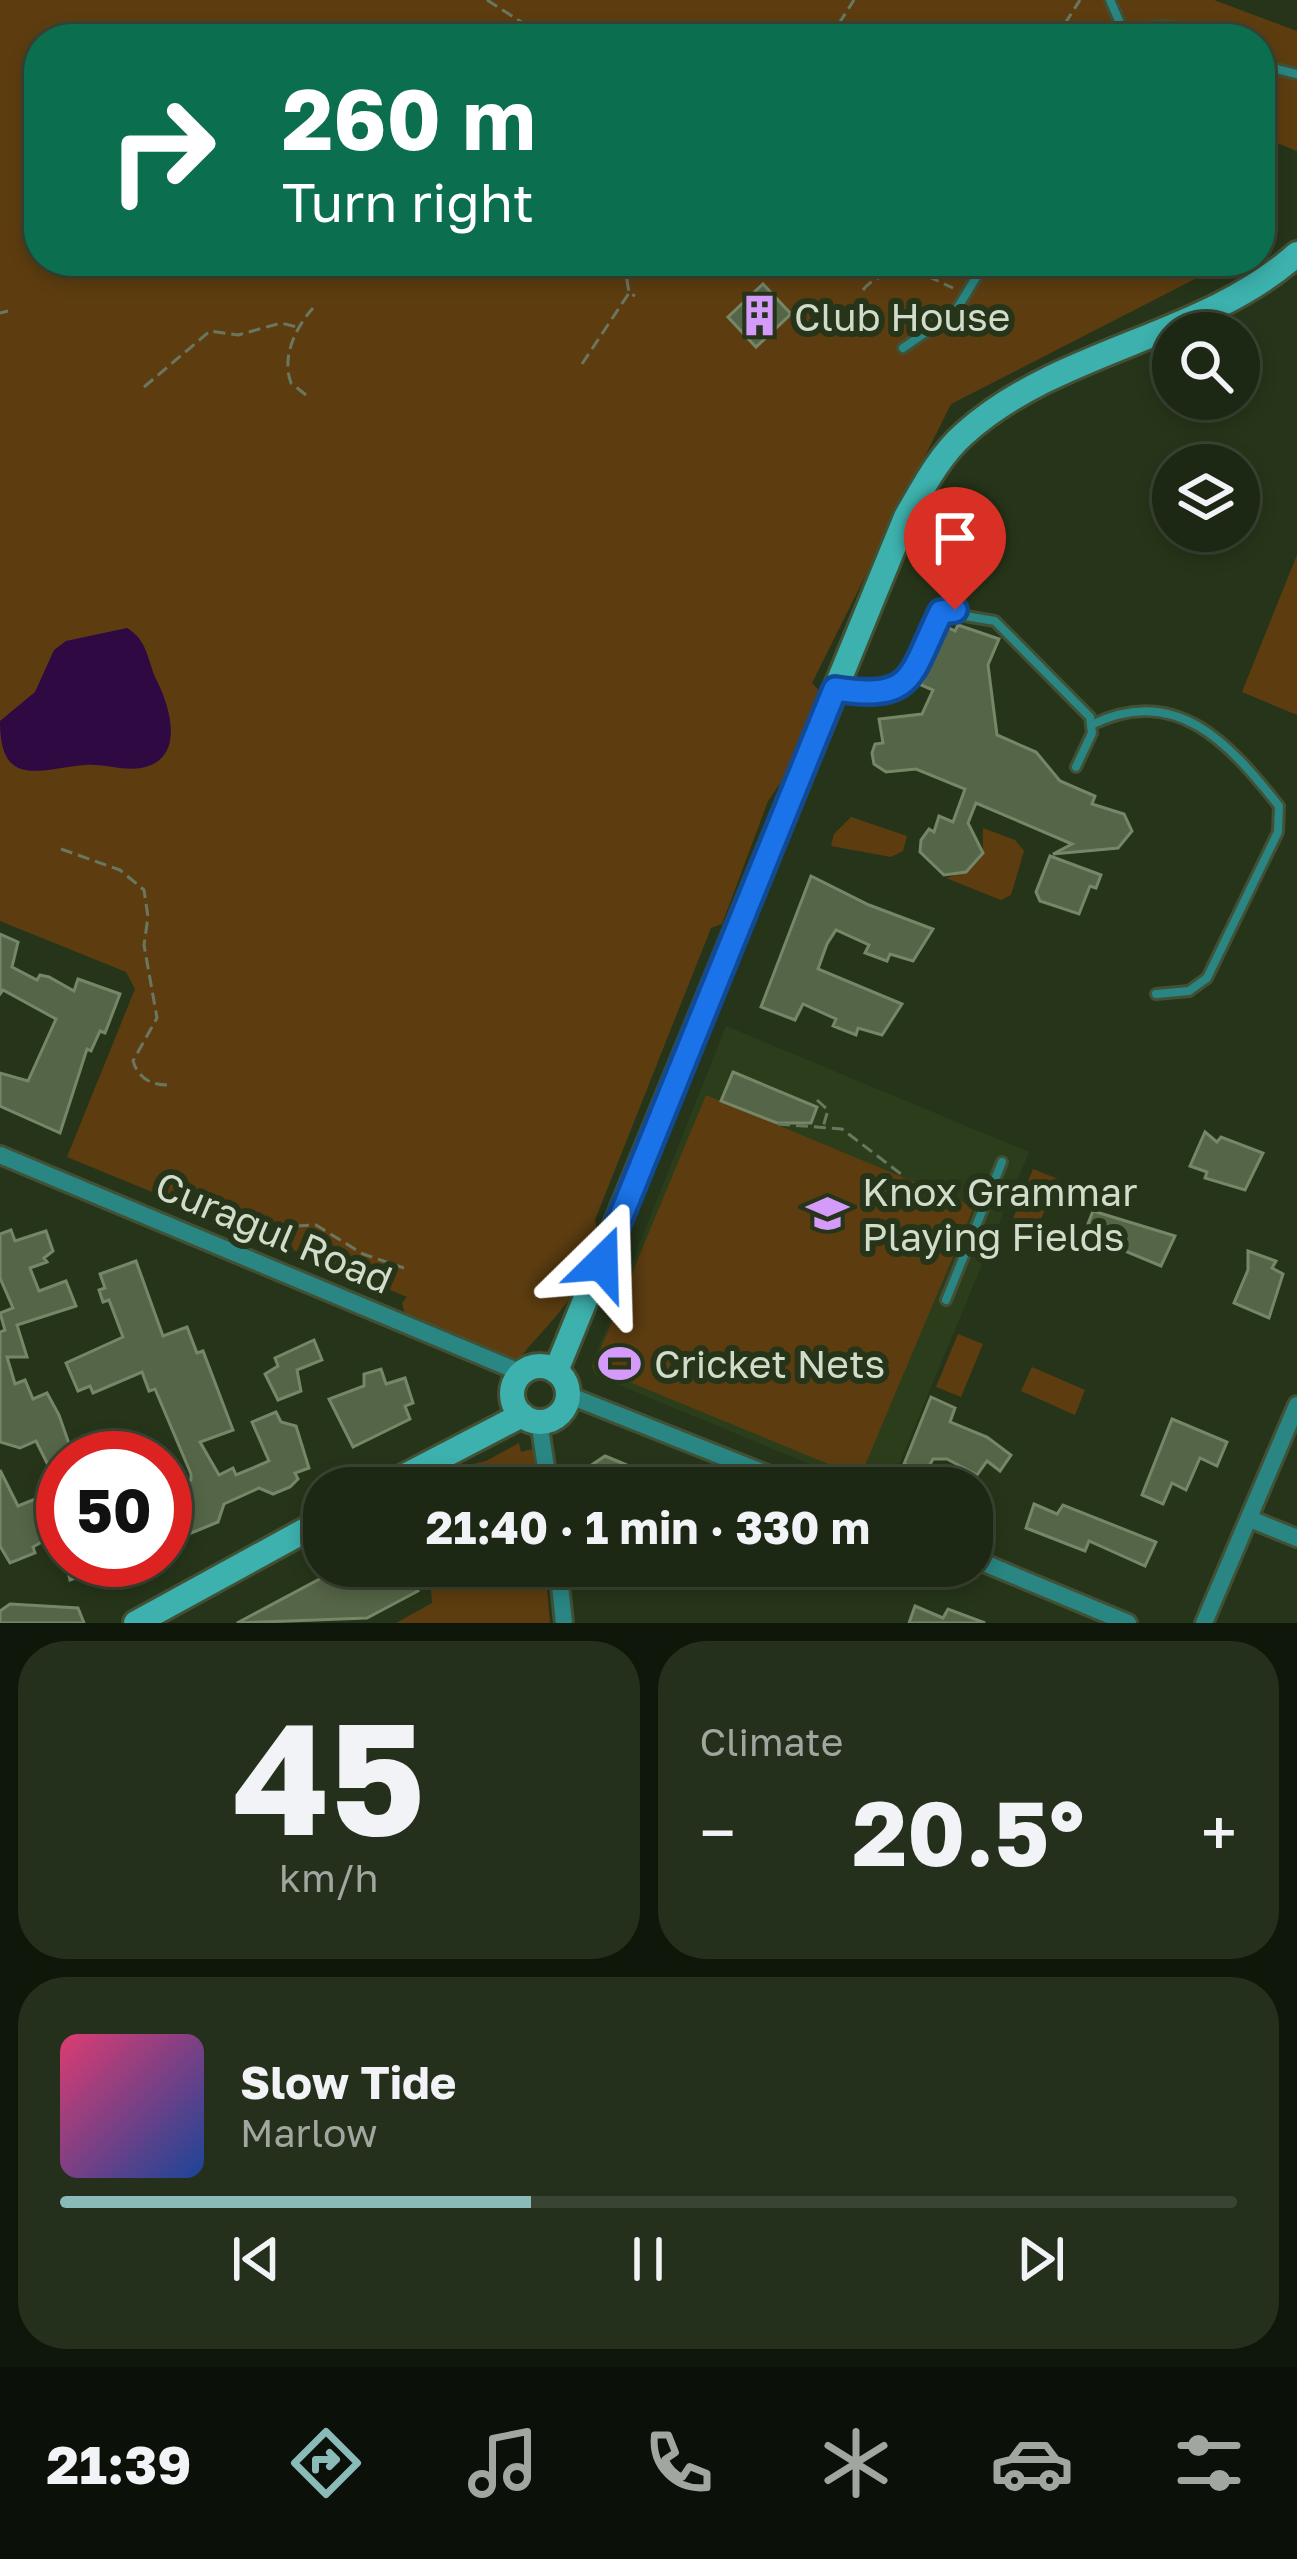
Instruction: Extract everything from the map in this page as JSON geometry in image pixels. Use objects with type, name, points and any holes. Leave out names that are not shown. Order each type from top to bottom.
[{"type":"main road","points":[[556,1371],[906,517],[965,432],[1049,380],[1225,298],[1261,276]]},
{"type":"main road","points":[[427,1467],[531,1418],[560,1413],[568,1395],[556,1371],[538,1366],[522,1372],[513,1399],[531,1418]]},
{"type":"main road","points":[[136,1623],[303,1532]]},
{"type":"street","name":"Curagul Road","points":[[0,1155],[522,1372]]},
{"type":"street","points":[[568,1395],[749,1467]]},
{"type":"street","points":[[1204,1623],[1297,1405]]},
{"type":"street","points":[[531,1418],[544,1467]]},
{"type":"street","points":[[1250,1519],[1297,1538]]},
{"type":"street","points":[[993,1567],[1128,1623]]},
{"type":"street","points":[[560,1587],[564,1623]]},
{"type":"lane","points":[[903,348],[956,312],[977,276]]},
{"type":"lane","points":[[835,689],[878,696],[896,689],[908,680],[941,612],[955,610],[995,620],[1090,717],[1076,767]]},
{"type":"lane","points":[[1091,725],[1122,710],[1142,708],[1198,725],[1224,741],[1279,806],[1278,832],[1207,979],[1189,991],[1156,994]]},
{"type":"lane","points":[[946,1300],[1002,1162]]},
{"type":"path","points":[[487,0],[525,24]]},
{"type":"path","points":[[582,364],[629,293],[626,276]]},
{"type":"path","points":[[863,290],[879,276]]},
{"type":"path","points":[[926,276],[969,290]]},
{"type":"path","points":[[629,293],[635,296]]},
{"type":"path","points":[[305,395],[287,375],[297,327],[313,308]]},
{"type":"path","points":[[0,313],[8,311]]},
{"type":"path","points":[[144,387],[210,331],[238,335],[281,323],[297,327]]},
{"type":"path","points":[[61,849],[120,870],[143,890],[148,917],[144,945],[157,1018],[133,1061],[137,1074],[148,1082],[172,1085]]},
{"type":"path","points":[[817,1100],[828,1110],[823,1127]]},
{"type":"path","points":[[778,1124],[856,1135],[905,1177]]},
{"type":"path","points":[[297,1226],[316,1225],[363,1254],[404,1268]]},
{"type":"shaded area","points":[[0,0],[1214,0],[1297,31],[1297,151],[1275,142],[1275,24],[24,24],[24,276],[1201,276],[951,404],[812,683],[833,706],[768,801],[722,924],[711,928],[595,1220],[593,1258],[573,1295],[518,1360],[406,1319],[402,1303],[407,1297],[67,1157],[135,989],[126,972],[0,921]]},
{"type":"shaded area","points":[[1297,555],[1297,715],[1242,692]]},
{"type":"shaded area","points":[[127,628],[144,646],[167,707],[171,733],[164,755],[134,769],[92,765],[38,771],[15,766],[2,743],[0,721],[35,692],[54,650],[66,641]]},
{"type":"shaded area","points":[[851,817],[907,836],[903,851],[891,857],[831,846],[834,834]]},
{"type":"shaded area","points":[[983,828],[1015,840],[1024,851],[1011,895],[1001,900],[946,878],[966,872],[983,855]]},
{"type":"shaded area","name":"Knox Grammar Playing Fields","points":[[726,1026],[1029,1152],[898,1467],[816,1467],[595,1375],[591,1366]]},
{"type":"shaded area","name":"Knox Grammar Playing Fields","points":[[706,1095],[974,1207],[864,1467],[836,1467],[593,1367]]},
{"type":"shaded area","points":[[1033,1169],[1058,1179],[1036,1231],[1012,1221]]},
{"type":"shaded area","points":[[958,1334],[983,1344],[961,1397],[936,1387]]},
{"type":"shaded area","points":[[1032,1367],[1085,1390],[1075,1415],[1021,1391]]},
{"type":"shaded area","points":[[519,1443],[521,1452],[533,1449],[535,1467],[461,1467],[486,1461]]},
{"type":"shaded area","points":[[431,1587],[547,1587],[550,1623],[396,1623],[432,1603]]},
{"type":"building","name":"Club House","points":[[763,284],[791,314],[756,347],[728,317]]},
{"type":"building","points":[[958,625],[999,639],[988,665],[997,735],[1036,752],[1060,781],[1095,796],[1092,804],[1124,814],[1132,831],[1118,848],[1053,854],[1072,844],[976,803],[968,823],[983,853],[966,872],[944,875],[920,852],[921,840],[929,829],[934,832],[939,816],[953,822],[965,789],[916,769],[886,772],[874,764],[872,753],[875,744],[883,743],[879,719],[922,714],[933,690],[921,685],[945,626],[955,631]]},
{"type":"building","points":[[1050,856],[1101,875],[1096,888],[1090,886],[1079,914],[1040,901],[1036,892]]},
{"type":"building","points":[[811,876],[933,929],[913,961],[890,954],[887,961],[865,953],[869,945],[836,930],[827,944],[818,969],[902,1004],[882,1035],[858,1028],[856,1035],[833,1026],[836,1019],[803,1004],[795,1020],[761,1007]]},
{"type":"building","points":[[0,934],[18,942],[12,967],[37,980],[40,975],[49,977],[74,991],[78,979],[120,994],[105,1033],[100,1031],[91,1051],[87,1049],[60,1133],[0,1106],[0,1073],[28,1081],[56,1019],[3,990],[0,994]]},
{"type":"building","points":[[733,1072],[817,1107],[811,1123],[777,1123],[721,1101]]},
{"type":"building","points":[[1205,1132],[1217,1142],[1221,1137],[1263,1153],[1245,1190],[1205,1178],[1207,1172],[1190,1166]]},
{"type":"building","points":[[1093,1211],[1175,1236],[1161,1266],[1084,1234]]},
{"type":"building","points":[[11,1230],[15,1241],[46,1231],[53,1251],[44,1258],[47,1262],[30,1268],[39,1291],[66,1281],[76,1306],[17,1325],[27,1357],[7,1357],[15,1384],[25,1380],[33,1399],[47,1393],[65,1431],[36,1431],[36,1441],[20,1448],[0,1442],[0,1332],[5,1330],[0,1313],[13,1308],[0,1278],[0,1234]]},
{"type":"building","points":[[1248,1251],[1276,1261],[1272,1268],[1283,1274],[1269,1318],[1234,1303],[1248,1270]]},
{"type":"building","points":[[136,1261],[163,1336],[187,1327],[197,1353],[203,1351],[233,1430],[200,1442],[219,1475],[233,1468],[236,1475],[269,1461],[252,1422],[276,1412],[281,1422],[296,1426],[309,1467],[295,1473],[298,1479],[290,1487],[273,1494],[259,1488],[224,1504],[218,1522],[192,1533],[192,1431],[173,1431],[155,1389],[149,1391],[142,1372],[93,1393],[90,1386],[78,1391],[66,1363],[123,1337],[109,1300],[103,1302],[100,1274]]},
{"type":"building","points":[[314,1340],[322,1360],[297,1370],[301,1391],[278,1400],[265,1374],[278,1366],[275,1358]]},
{"type":"building","points":[[381,1369],[386,1384],[405,1378],[413,1403],[405,1406],[410,1419],[353,1447],[329,1399],[364,1386],[364,1374]]},
{"type":"building","points":[[931,1397],[955,1408],[950,1422],[987,1437],[1011,1455],[1000,1471],[987,1461],[983,1467],[962,1467],[947,1459],[933,1459],[929,1467],[904,1464]]},
{"type":"building","points":[[1172,1419],[1227,1442],[1217,1466],[1200,1458],[1186,1490],[1172,1483],[1163,1504],[1142,1495]]},
{"type":"building","points":[[605,1456],[630,1467],[588,1467]]},
{"type":"building","points":[[0,1470],[18,1506],[36,1499],[36,1545],[35,1553],[10,1563],[0,1546]]},
{"type":"building","points":[[1034,1504],[1057,1514],[1063,1505],[1156,1542],[1145,1566],[1089,1541],[1085,1551],[1026,1528]]},
{"type":"building","points":[[305,1587],[416,1587],[418,1591],[367,1618],[237,1623]]},
{"type":"building","points":[[10,1604],[78,1608],[84,1623],[0,1623],[0,1611]]},
{"type":"building","points":[[915,1606],[943,1618],[948,1609],[985,1623],[909,1623]]},
{"type":"place","name":"Club House","points":[[760,316]]},
{"type":"place","name":"Knox Grammar Playing Fields","points":[[828,1213]]},
{"type":"place","name":"Cricket Nets","points":[[620,1363]]},
{"type":"route","points":[[602,1263],[835,689],[878,696],[896,689],[908,680],[941,612],[955,610]]}]
